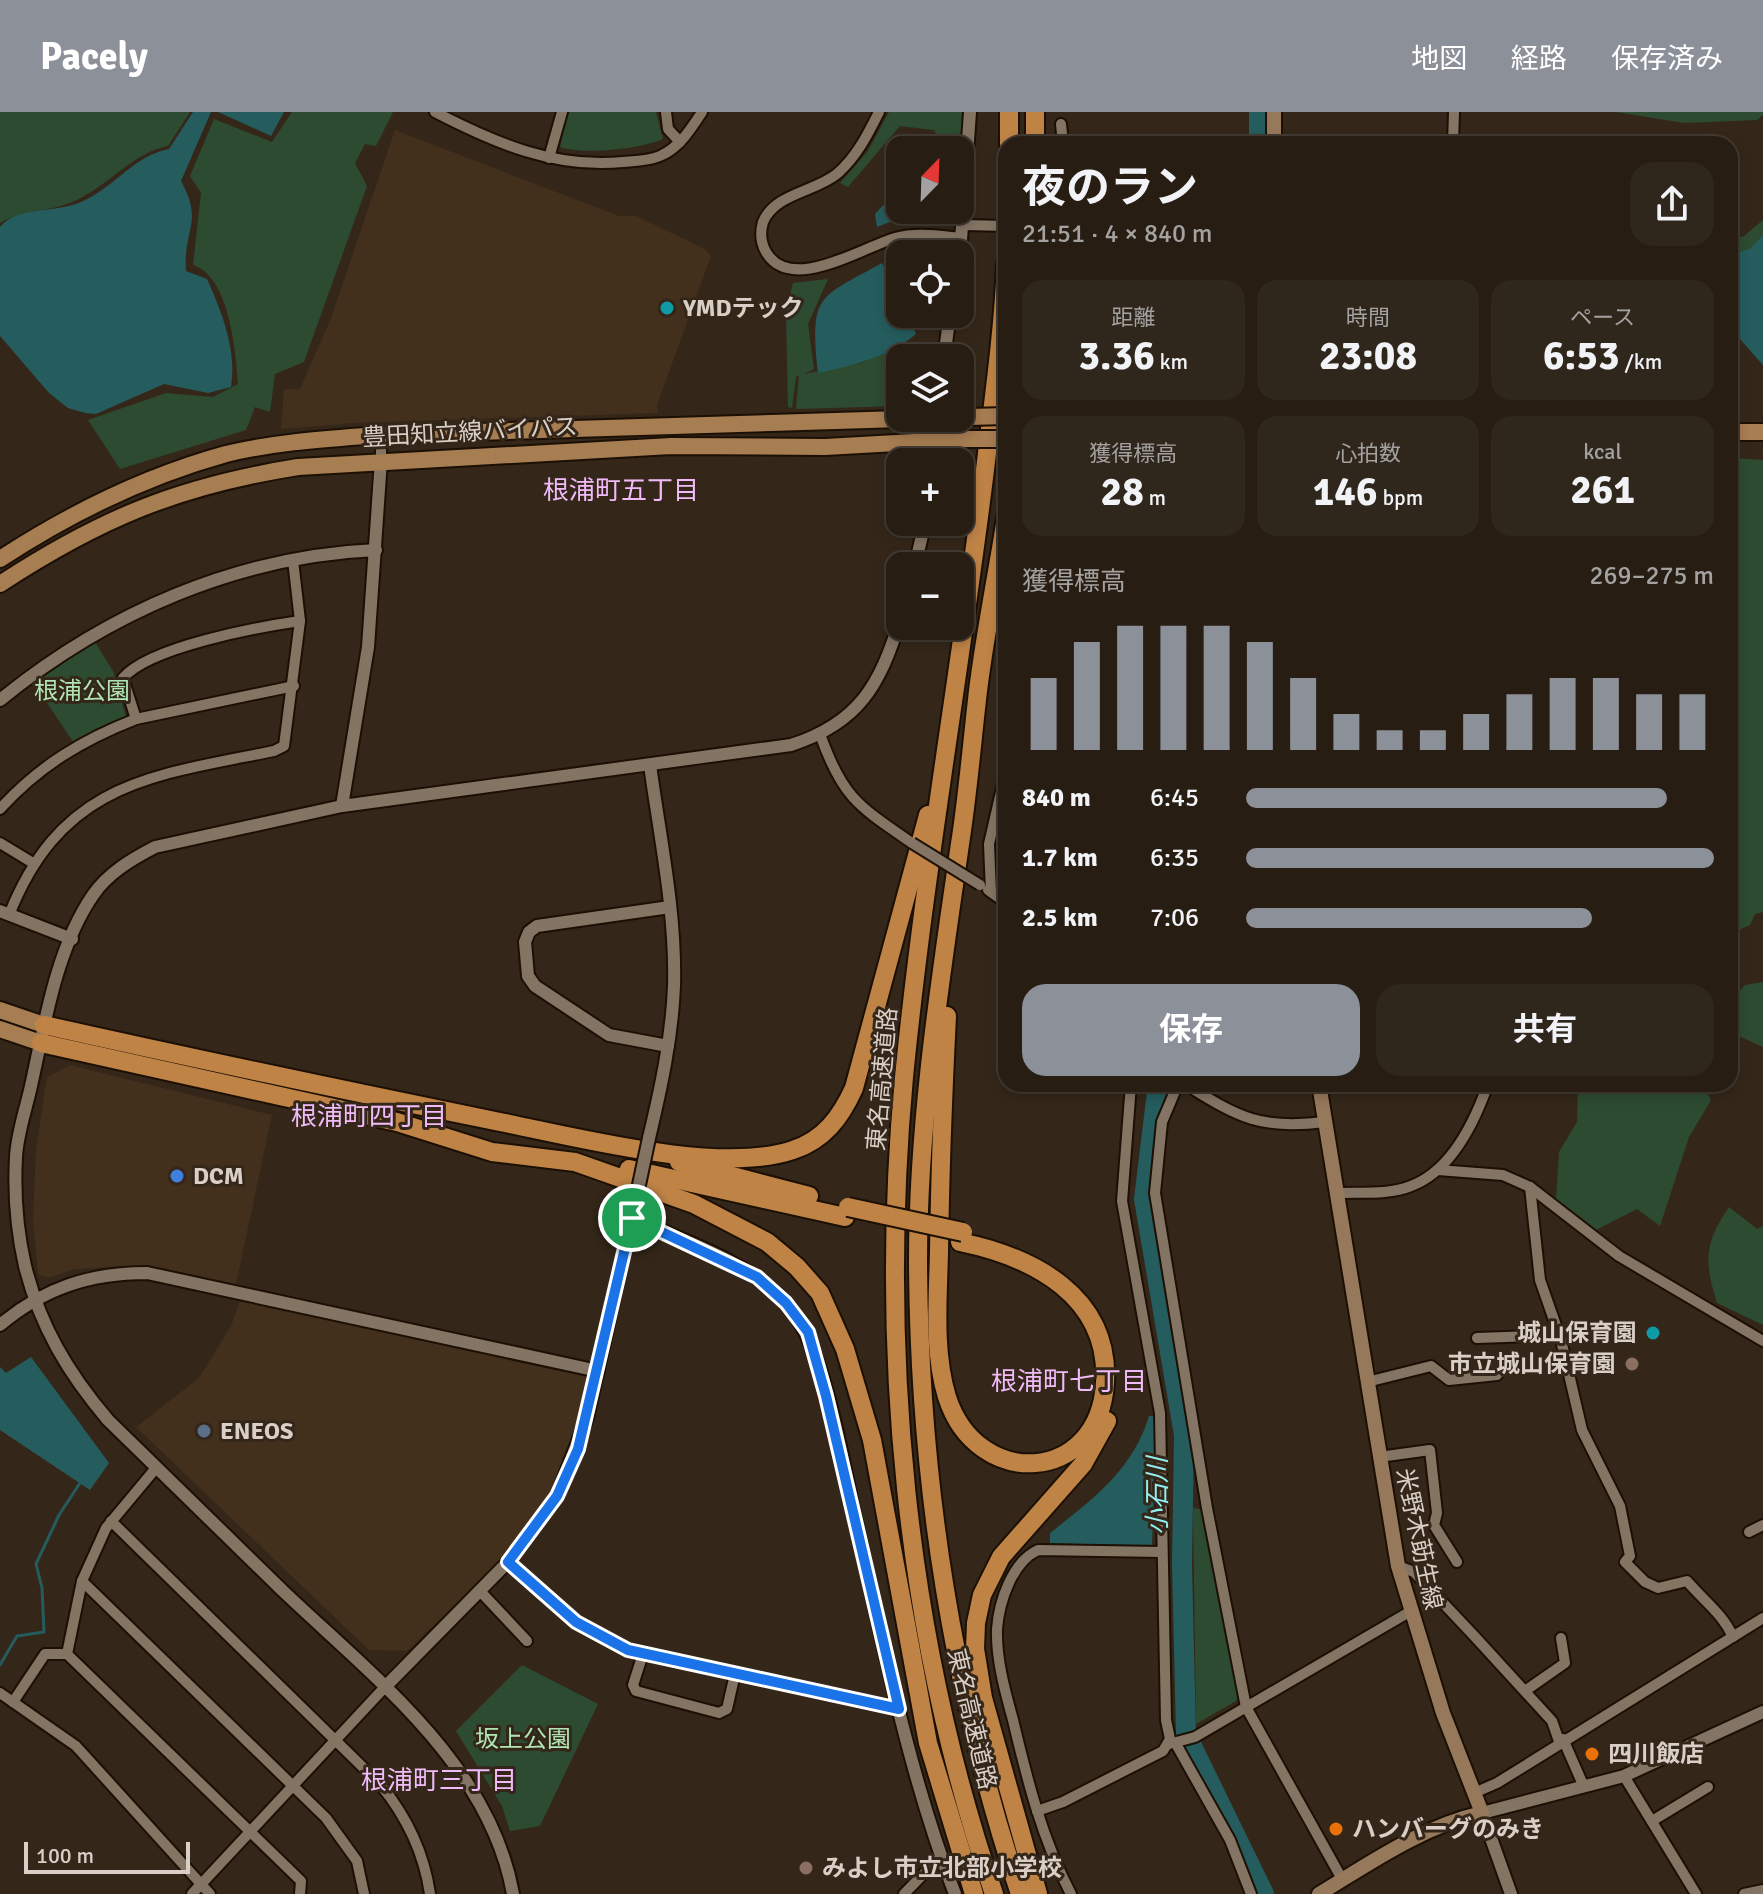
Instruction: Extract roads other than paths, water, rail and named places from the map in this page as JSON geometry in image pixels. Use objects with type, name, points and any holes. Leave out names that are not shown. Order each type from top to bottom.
[{"type":"highway","points":[[1009,112],[1009,136]]},
{"type":"highway","points":[[1035,112],[1035,136]]},
{"type":"highway","name":"東名高速道路","points":[[994,1894],[972,1826],[931,1647],[915,1550],[896,1355],[897,1209],[904,1078],[983,484],[998,341]]},
{"type":"highway","name":"東名高速道路","points":[[998,568],[978,692],[972,762],[936,1010],[924,1141],[918,1259],[921,1347],[938,1545],[952,1633],[973,1742],[1020,1894]]},
{"type":"highway","points":[[42,1034],[626,1147],[681,1154],[768,1156],[793,1150],[820,1137],[843,1113],[863,1063],[947,751]]},
{"type":"highway","points":[[962,1237],[1038,1267],[1066,1287],[1095,1327],[1105,1372],[1102,1404],[1089,1432],[1069,1453],[1054,1460],[1008,1462],[981,1449],[954,1413],[939,1356],[941,1151],[947,1011],[972,762]]},
{"type":"highway","points":[[42,1034],[397,1122],[492,1152],[575,1162],[699,1183],[1011,1245],[1063,1271],[1091,1300],[1109,1337],[1115,1377],[1105,1426],[1083,1464],[996,1566],[979,1608],[975,1649],[997,1756],[1038,1894]]},
{"type":"highway","points":[[626,1147],[846,1212]]},
{"type":"highway","points":[[575,1162],[694,1204],[767,1242],[820,1293],[845,1349],[872,1440],[928,1743],[974,1894]]},
{"type":"main road","points":[[1274,112],[1274,136]]},
{"type":"main road","points":[[974,417],[998,416]]},
{"type":"main road","name":"豊田知立線バイパス","points":[[0,559],[42,532],[108,498],[212,459],[297,441],[381,435],[886,420]]},
{"type":"main road","points":[[1738,432],[1763,432]]},
{"type":"main road","name":"豊田知立線バイパス","points":[[0,584],[112,518],[173,495],[267,472],[381,460],[671,446],[825,447],[998,439]]},
{"type":"main road","points":[[0,1010],[42,1034]]},
{"type":"main road","points":[[0,1029],[42,1034]]},
{"type":"main road","name":"米野木莇生線","points":[[1320,1092],[1398,1566],[1482,1813]]},
{"type":"main road","points":[[1319,1894],[1423,1833],[1454,1819],[1482,1813]]},
{"type":"street","points":[[435,112],[509,146],[549,158],[589,165],[648,159],[680,142],[702,112]]},
{"type":"street","points":[[549,158],[562,112]]},
{"type":"street","points":[[666,112],[668,129],[680,142]]},
{"type":"street","points":[[879,112],[856,152],[839,172],[770,211],[761,232],[766,254],[784,268],[803,271],[896,238],[964,232],[981,225],[998,226]]},
{"type":"street","points":[[963,240],[970,112]]},
{"type":"street","points":[[1453,136],[1454,112]]},
{"type":"street","points":[[1061,124],[1062,136]]},
{"type":"street","points":[[934,448],[935,432]]},
{"type":"street","points":[[342,806],[362,694],[376,550],[381,435]]},
{"type":"street","points":[[0,700],[70,648],[145,607],[220,578],[293,560],[376,550]]},
{"type":"street","points":[[72,939],[4,913],[33,863],[70,821],[110,794],[152,775],[281,748],[285,741],[294,686],[300,621],[293,560]]},
{"type":"street","points":[[136,719],[123,678],[134,668],[212,639],[300,621]]},
{"type":"street","points":[[513,1894],[509,1871],[487,1816],[448,1755],[384,1688],[156,1468],[74,1378],[34,1299],[16,1212],[16,1154],[42,1034],[72,939],[100,886],[129,861],[155,847],[342,806],[779,747],[820,734],[848,716],[871,690],[885,665],[893,640]]},
{"type":"street","points":[[0,809],[28,780],[58,757],[96,735],[136,719],[294,686]]},
{"type":"street","points":[[820,734],[834,775],[849,796],[912,843],[998,897]]},
{"type":"street","points":[[195,1889],[384,1688],[508,1562],[546,1513],[568,1474],[587,1418],[598,1371],[668,1046],[674,987],[670,907],[650,765]]},
{"type":"street","points":[[991,892],[989,844],[998,809]]},
{"type":"street","points":[[0,843],[33,863]]},
{"type":"street","points":[[668,1046],[609,1035],[543,993],[528,976],[525,942],[529,932],[537,926],[670,907]]},
{"type":"street","points":[[1130,1092],[1122,1201],[1160,1413],[1162,1552],[1176,1744],[1230,1840],[1251,1894]]},
{"type":"street","points":[[1175,1092],[1162,1122],[1155,1193],[1207,1508],[1246,1707],[1342,1879]]},
{"type":"street","points":[[1199,1092],[1234,1113],[1267,1125],[1325,1122]]},
{"type":"street","points":[[1337,1193],[1409,1187],[1438,1170],[1471,1122],[1484,1092]]},
{"type":"street","points":[[1438,1170],[1503,1175],[1530,1187],[1619,1256],[1763,1341]]},
{"type":"street","points":[[1530,1187],[1540,1280],[1556,1335],[1561,1340],[1582,1430],[1620,1506],[1630,1556],[1625,1562],[1645,1582],[1658,1588],[1687,1581],[1709,1607],[1724,1616],[1733,1637]]},
{"type":"street","points":[[632,1218],[757,1277],[786,1303],[808,1332],[826,1396],[899,1709],[940,1857],[955,1894]]},
{"type":"street","points":[[0,1325],[34,1299],[93,1276],[147,1273],[598,1371]]},
{"type":"street","points":[[1477,1338],[1556,1335]]},
{"type":"street","points":[[1367,1382],[1431,1366],[1449,1380],[1497,1375]]},
{"type":"street","points":[[1379,1457],[1430,1450],[1437,1513],[1434,1525],[1457,1562]]},
{"type":"street","points":[[67,1654],[82,1581],[111,1521],[156,1468]]},
{"type":"street","points":[[111,1521],[335,1740],[399,1808],[423,1861],[430,1894]]},
{"type":"street","points":[[1749,1532],[1763,1525]]},
{"type":"street","points":[[1071,1894],[1030,1796],[999,1659],[1000,1611],[1014,1575],[1030,1554],[1038,1550],[1162,1552]]},
{"type":"street","points":[[508,1562],[576,1622],[643,1654],[899,1709]]},
{"type":"street","points":[[1398,1566],[1414,1572],[1552,1721],[1584,1787]]},
{"type":"street","points":[[82,1581],[293,1785],[345,1840],[357,1861],[364,1894]]},
{"type":"street","points":[[480,1591],[527,1641]]},
{"type":"street","points":[[1037,1811],[1063,1802],[1195,1737],[1411,1611]]},
{"type":"street","points":[[1474,1793],[1497,1783],[1561,1740],[1763,1618]]},
{"type":"street","points":[[1525,1691],[1565,1663],[1561,1638]]},
{"type":"street","points":[[13,1702],[45,1654],[67,1654],[301,1881],[300,1894]]},
{"type":"street","points":[[643,1654],[633,1685],[636,1691],[719,1713],[727,1709],[735,1674]]},
{"type":"street","points":[[0,1693],[76,1746],[195,1889],[210,1894]]},
{"type":"street","points":[[1511,1894],[1482,1813],[1624,1776],[1763,1712]]},
{"type":"street","points":[[1624,1776],[1696,1894]]},
{"type":"street","points":[[1652,1821],[1708,1787]]},
{"type":"street","points":[[904,1894],[940,1857]]},
{"type":"street","points":[[1744,1894],[1763,1890]]},
{"type":"water","points":[[193,112],[211,112],[181,181],[188,195],[192,217],[186,271],[207,279],[218,305],[230,346],[231,387],[208,393],[164,384],[96,414],[68,408],[49,393],[0,336],[0,227],[16,216],[72,205],[93,196],[145,158],[169,149]]},
{"type":"water","points":[[218,112],[284,112],[271,136]]},
{"type":"water","points":[[886,202],[886,224],[877,227],[875,214]]},
{"type":"water","points":[[1763,235],[1763,365],[1738,337],[1738,253],[1750,249]]},
{"type":"water","points":[[882,263],[886,271],[886,328],[913,328],[916,334],[901,344],[886,344],[886,353],[882,355],[818,373],[815,328],[818,313],[823,302],[843,284]]},
{"type":"water","points":[[31,1357],[109,1463],[90,1490],[0,1430],[0,1367],[6,1373]]},
{"type":"water","points":[[1149,1416],[1153,1416],[1156,1434],[1152,1546],[1050,1543],[1050,1533],[1096,1496],[1122,1468],[1142,1435]]},
{"type":"waterway","name":"小石川","points":[[1259,112],[1259,136]]},
{"type":"waterway","name":"小石川","points":[[1157,1092],[1144,1199],[1184,1435],[1182,1566],[1186,1734],[1264,1894]]},
{"type":"waterway","points":[[0,1665],[17,1636],[44,1632],[42,1588],[36,1564],[59,1515],[82,1480]]},
{"type":"place","name":"YMDテック","points":[[667,308]]},
{"type":"place","name":"DCM","points":[[177,1176]]},
{"type":"place","name":"城山保育園","points":[[1653,1333]]},
{"type":"place","name":"市立城山保育園","points":[[1632,1364]]},
{"type":"place","name":"ENEOS","points":[[204,1431]]},
{"type":"place","name":"四川飯店","points":[[1592,1754]]},
{"type":"place","name":"ハンバーグのみき","points":[[1336,1829]]},
{"type":"place","name":"みよし市立北部小学校","points":[[806,1868]]},
{"type":"district","name":"根浦町五丁目","points":[[621,491]]},
{"type":"district","name":"根浦町四丁目","points":[[369,1117]]},
{"type":"district","name":"根浦町七丁目","points":[[1069,1382]]},
{"type":"district","name":"根浦町三丁目","points":[[439,1781]]},
{"type":"park label","name":"根浦公園","points":[[82,691]]},
{"type":"park label","name":"坂上公園","points":[[523,1739]]}]
